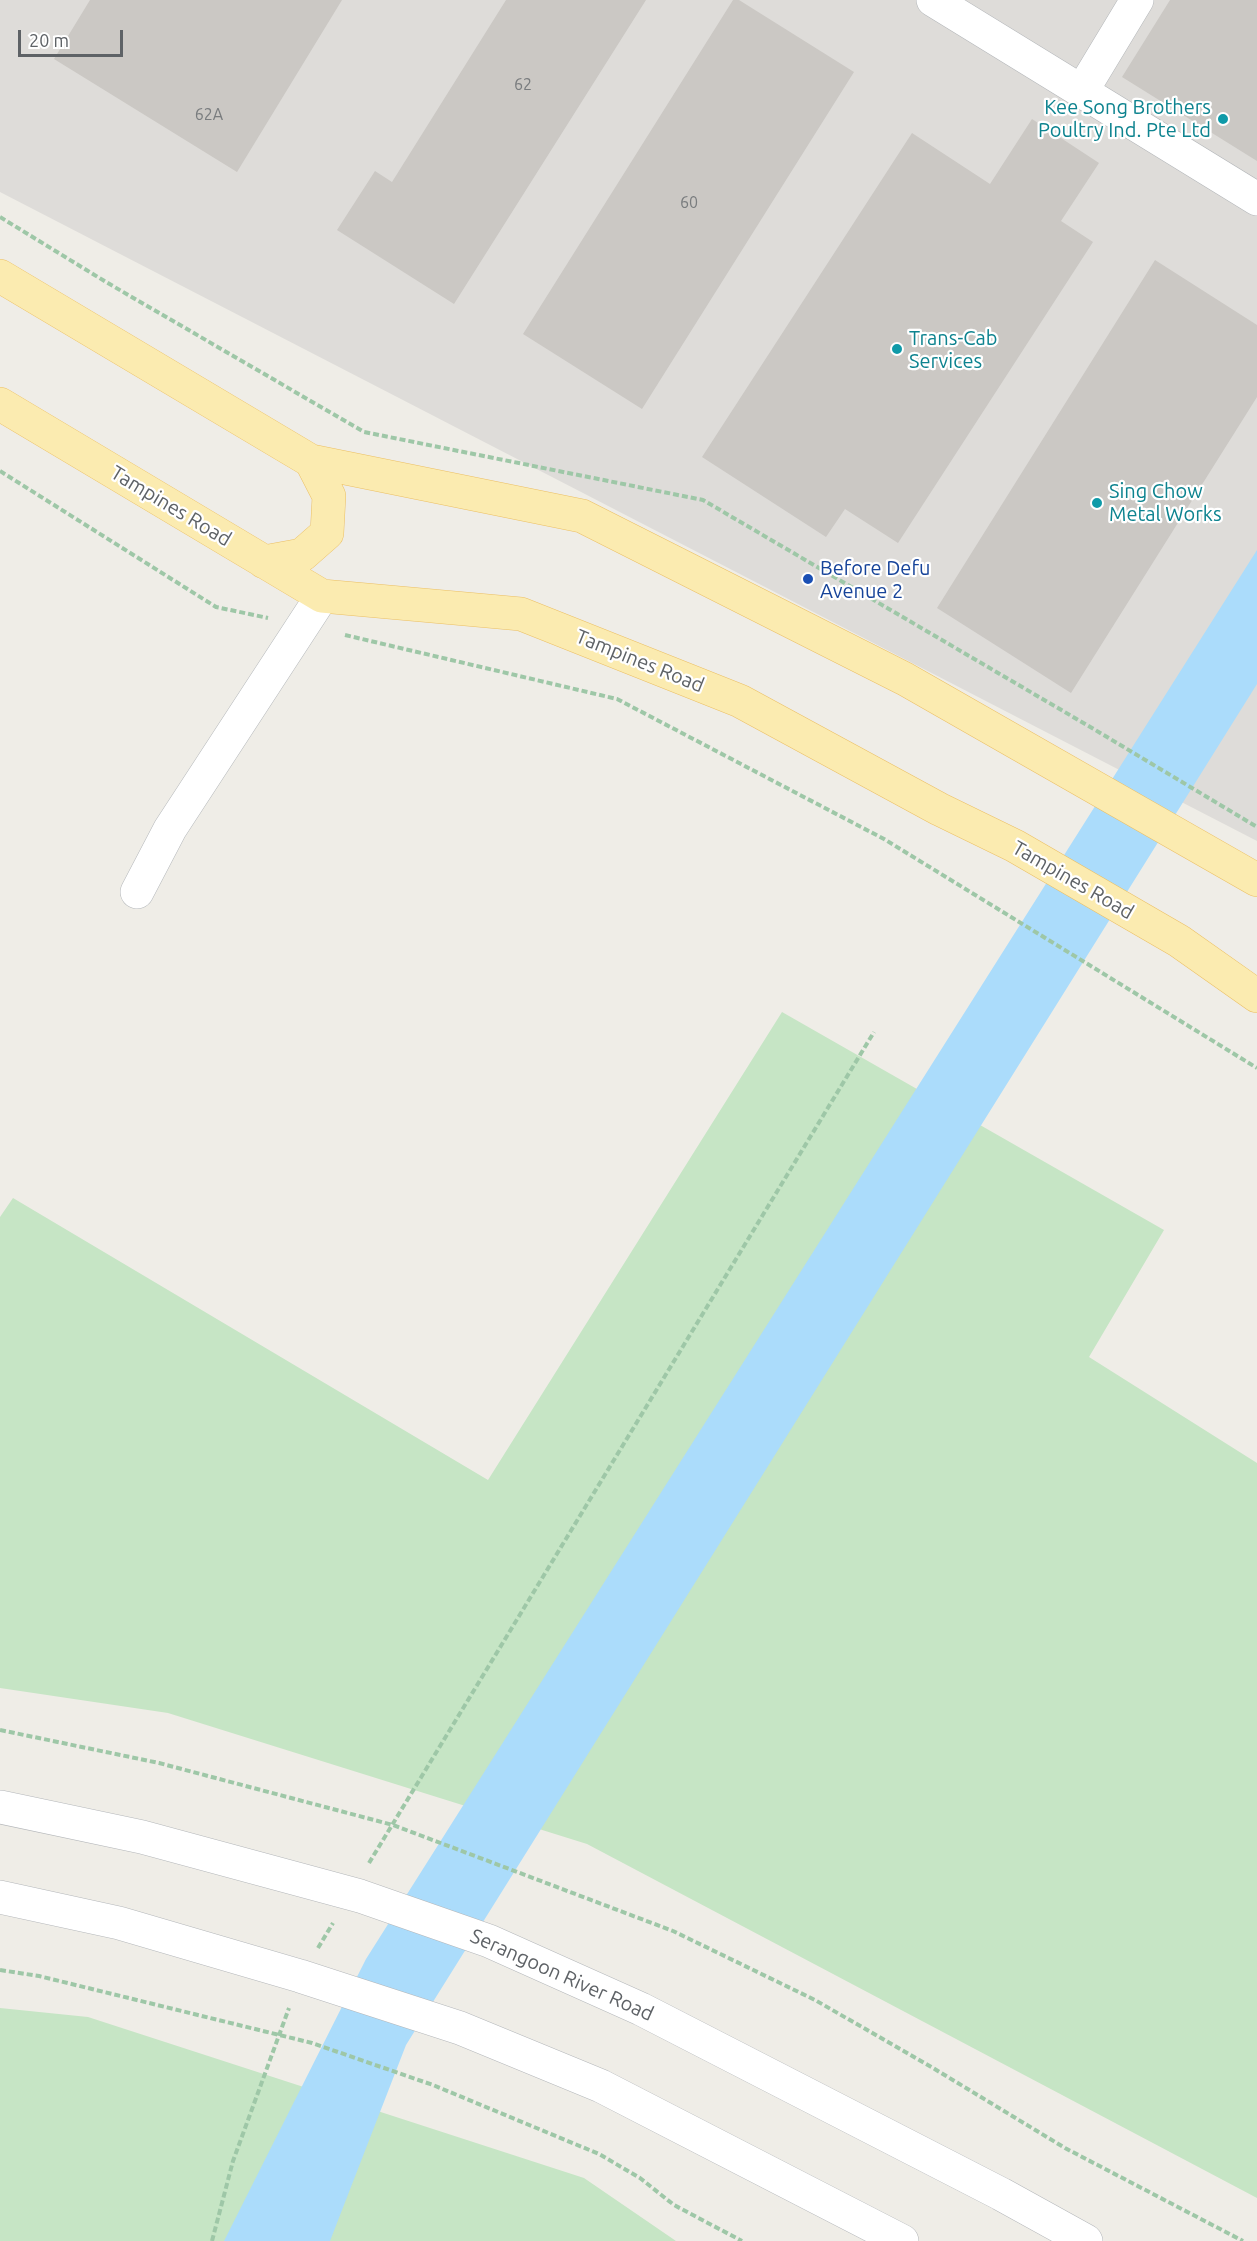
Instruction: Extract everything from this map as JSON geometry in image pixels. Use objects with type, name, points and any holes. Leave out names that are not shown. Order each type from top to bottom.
[{"type":"main road","points":[[0,276],[310,461],[582,516],[905,679],[1257,880]]},
{"type":"main road","name":"Tampines Road","points":[[0,404],[322,596],[521,614],[740,701],[939,809],[1015,846],[1179,941],[1257,996]]},
{"type":"main road","points":[[264,562],[302,555],[327,533],[329,496],[310,461]]},
{"type":"street","points":[[933,0],[1257,199]]},
{"type":"street","points":[[1082,90],[1137,0]]},
{"type":"street","points":[[137,892],[170,829],[322,596]]},
{"type":"street","name":"Serangoon River Road","points":[[0,1807],[142,1837],[355,1895],[489,1941],[641,2009],[1001,2194],[1086,2241]]},
{"type":"street","points":[[0,1898],[119,1923],[303,1977],[460,2028],[601,2086],[902,2241]]},
{"type":"path","points":[[0,217],[106,282],[364,432],[703,500],[1257,827]]},
{"type":"path","points":[[0,471],[216,607],[617,699],[884,839],[1257,1068]]},
{"type":"path","points":[[213,2241],[233,2161],[279,2035],[303,1977],[355,1895],[393,1825],[874,1032]]},
{"type":"path","points":[[0,1730],[159,1763],[393,1825],[673,1931],[815,2000],[1065,2148],[1243,2241]]},
{"type":"path","points":[[0,1970],[39,1976],[312,2043],[434,2085],[599,2154],[640,2178],[674,2205],[742,2241]]},
{"type":"shaded area","points":[[0,0],[1257,0],[1257,841],[0,192]]},
{"type":"green space","points":[[782,1012],[1164,1230],[1089,1357],[1257,1463],[1257,2198],[587,1844],[168,1713],[0,1688],[0,1217],[13,1198],[488,1480]]},
{"type":"green space","points":[[0,2008],[88,2017],[584,2178],[676,2241],[0,2241]]},
{"type":"water","points":[[1257,550],[1257,684],[406,2045],[330,2241],[224,2241],[366,1959]]},
{"type":"building","points":[[90,0],[342,0],[237,172],[54,59]]},
{"type":"building","points":[[506,0],[646,0],[454,304],[337,230],[375,171],[392,182]]},
{"type":"building","points":[[733,0],[739,0],[854,72],[642,409],[523,334]]},
{"type":"building","name":"Kee Song Brothers Poultry Ind. Pte Ltd","points":[[1170,0],[1257,0],[1257,161],[1122,77]]},
{"type":"building","name":"Trans-Cab Services","points":[[1032,119],[1099,163],[1061,221],[1093,242],[898,543],[845,509],[826,537],[702,457],[912,133],[990,184]]},
{"type":"building","name":"Sing Chow Metal Works","points":[[1155,260],[1257,325],[1257,397],[1071,693],[937,608]]},
{"type":"place","name":"Kee Song Brothers Poultry Ind. Pte Ltd","points":[[1223,119]]},
{"type":"place","name":"Trans-Cab Services","points":[[897,349]]},
{"type":"place","name":"Sing Chow Metal Works","points":[[1097,503]]},
{"type":"place","name":"Before Defu Avenue 2","points":[[808,579]]}]
